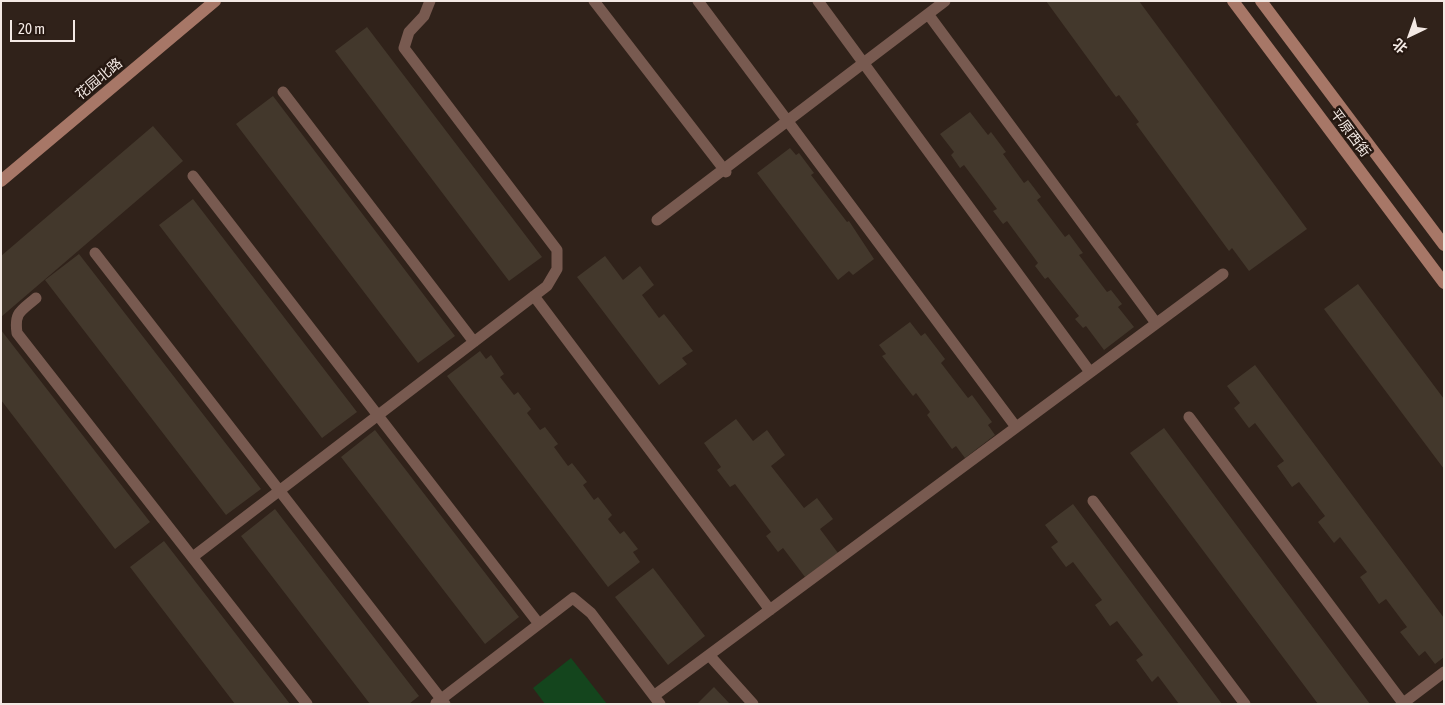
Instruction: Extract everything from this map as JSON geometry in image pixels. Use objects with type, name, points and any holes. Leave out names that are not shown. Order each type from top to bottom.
[{"type":"main road","name":"花园北路","points":[[1,181],[215,1]]},
{"type":"main road","name":"平原西街","points":[[1233,1],[1444,283]]},
{"type":"main road","name":"平原西街","points":[[1261,1],[1444,245]]},
{"type":"lane","points":[[194,556],[547,286],[557,269],[557,250],[404,48],[409,32],[424,16],[430,1]]},
{"type":"lane","points":[[594,1],[725,171]]},
{"type":"lane","points":[[698,1],[1016,427]]},
{"type":"lane","points":[[818,1],[1090,372]]},
{"type":"lane","points":[[657,220],[725,171],[945,1]]},
{"type":"lane","points":[[928,14],[1156,323]]},
{"type":"lane","points":[[283,92],[474,342]]},
{"type":"lane","points":[[193,176],[539,624]]},
{"type":"lane","points":[[95,253],[279,490],[440,702],[573,598],[591,613],[658,700],[709,655],[1223,274]]},
{"type":"lane","points":[[534,296],[770,610]]},
{"type":"lane","points":[[36,298],[19,312],[15,320],[17,333],[194,556],[307,704]]},
{"type":"lane","points":[[1189,417],[1402,703],[1444,672]]},
{"type":"lane","points":[[1093,500],[1245,704]]},
{"type":"lane","points":[[709,655],[753,704]]},
{"type":"green space","points":[[571,658],[607,704],[545,704],[533,688]]},
{"type":"building","points":[[1046,1],[1139,1],[1307,229],[1249,271],[1232,248],[1229,251],[1136,124],[1139,122],[1119,95],[1116,97]]},
{"type":"building","points":[[367,27],[542,257],[509,281],[335,51]]},
{"type":"building","points":[[273,96],[455,336],[418,363],[236,124]]},
{"type":"building","points":[[970,112],[988,135],[991,132],[1006,152],[1003,154],[1024,183],[1028,180],[1041,197],[1037,200],[1065,237],[1069,234],[1083,253],[1079,255],[1107,292],[1111,290],[1122,304],[1118,307],[1134,327],[1104,350],[1086,326],[1083,328],[1075,319],[1079,316],[1048,277],[1045,279],[1035,266],[1038,263],[1007,221],[1003,224],[993,211],[997,209],[964,165],[960,168],[951,155],[954,152],[940,134]]},
{"type":"building","points":[[153,126],[183,161],[1,317],[1,256]]},
{"type":"building","points":[[790,148],[796,155],[799,153],[814,173],[811,175],[847,222],[849,221],[874,259],[853,275],[849,271],[838,280],[757,173]]},
{"type":"building","points":[[193,199],[357,412],[322,438],[159,225]]},
{"type":"building","points":[[79,254],[261,489],[226,515],[45,280]]},
{"type":"building","points":[[605,256],[623,280],[640,266],[654,285],[642,295],[659,318],[664,314],[693,351],[682,358],[687,364],[659,385],[577,277]]},
{"type":"building","points":[[1358,284],[1444,399],[1444,469],[1324,309]]},
{"type":"building","points":[[910,322],[921,336],[925,333],[945,359],[941,363],[968,398],[972,395],[992,422],[988,425],[995,435],[965,458],[956,446],[952,449],[927,415],[930,412],[916,393],[913,396],[882,356],[886,354],[879,345]]},
{"type":"building","points":[[1,330],[150,522],[115,549],[1,400]]},
{"type":"building","points":[[480,351],[486,359],[491,355],[504,374],[500,377],[514,395],[518,392],[531,409],[527,413],[540,430],[545,427],[558,444],[554,447],[568,466],[572,463],[587,482],[583,485],[594,500],[598,497],[612,515],[608,519],[620,534],[624,531],[638,549],[633,552],[640,562],[608,587],[447,376]]},
{"type":"building","points":[[1255,365],[1444,618],[1444,657],[1435,664],[1425,651],[1419,656],[1400,632],[1407,627],[1386,599],[1379,604],[1360,577],[1367,572],[1340,537],[1334,543],[1318,522],[1325,516],[1299,482],[1292,487],[1277,466],[1284,461],[1255,423],[1249,428],[1234,408],[1240,403],[1227,386]]},
{"type":"building","points":[[736,419],[753,441],[767,430],[785,455],[771,466],[804,508],[817,498],[833,519],[820,529],[838,553],[805,577],[783,548],[778,552],[766,536],[771,532],[735,484],[730,487],[717,470],[721,467],[704,443]]},
{"type":"building","points":[[1164,428],[1370,704],[1318,704],[1130,453]]},
{"type":"building","points":[[375,430],[519,617],[485,644],[341,457]]},
{"type":"building","points":[[1073,504],[1222,704],[1179,704],[1158,676],[1152,682],[1136,660],[1143,655],[1117,621],[1110,626],[1095,605],[1102,600],[1073,562],[1066,567],[1051,547],[1058,542],[1045,525]]},
{"type":"building","points":[[275,509],[419,696],[409,704],[370,704],[241,536]]},
{"type":"building","points":[[164,541],[290,704],[235,704],[130,567]]},
{"type":"building","points":[[653,568],[705,636],[668,665],[615,597]]},
{"type":"building","points":[[714,687],[730,704],[697,704]]}]
